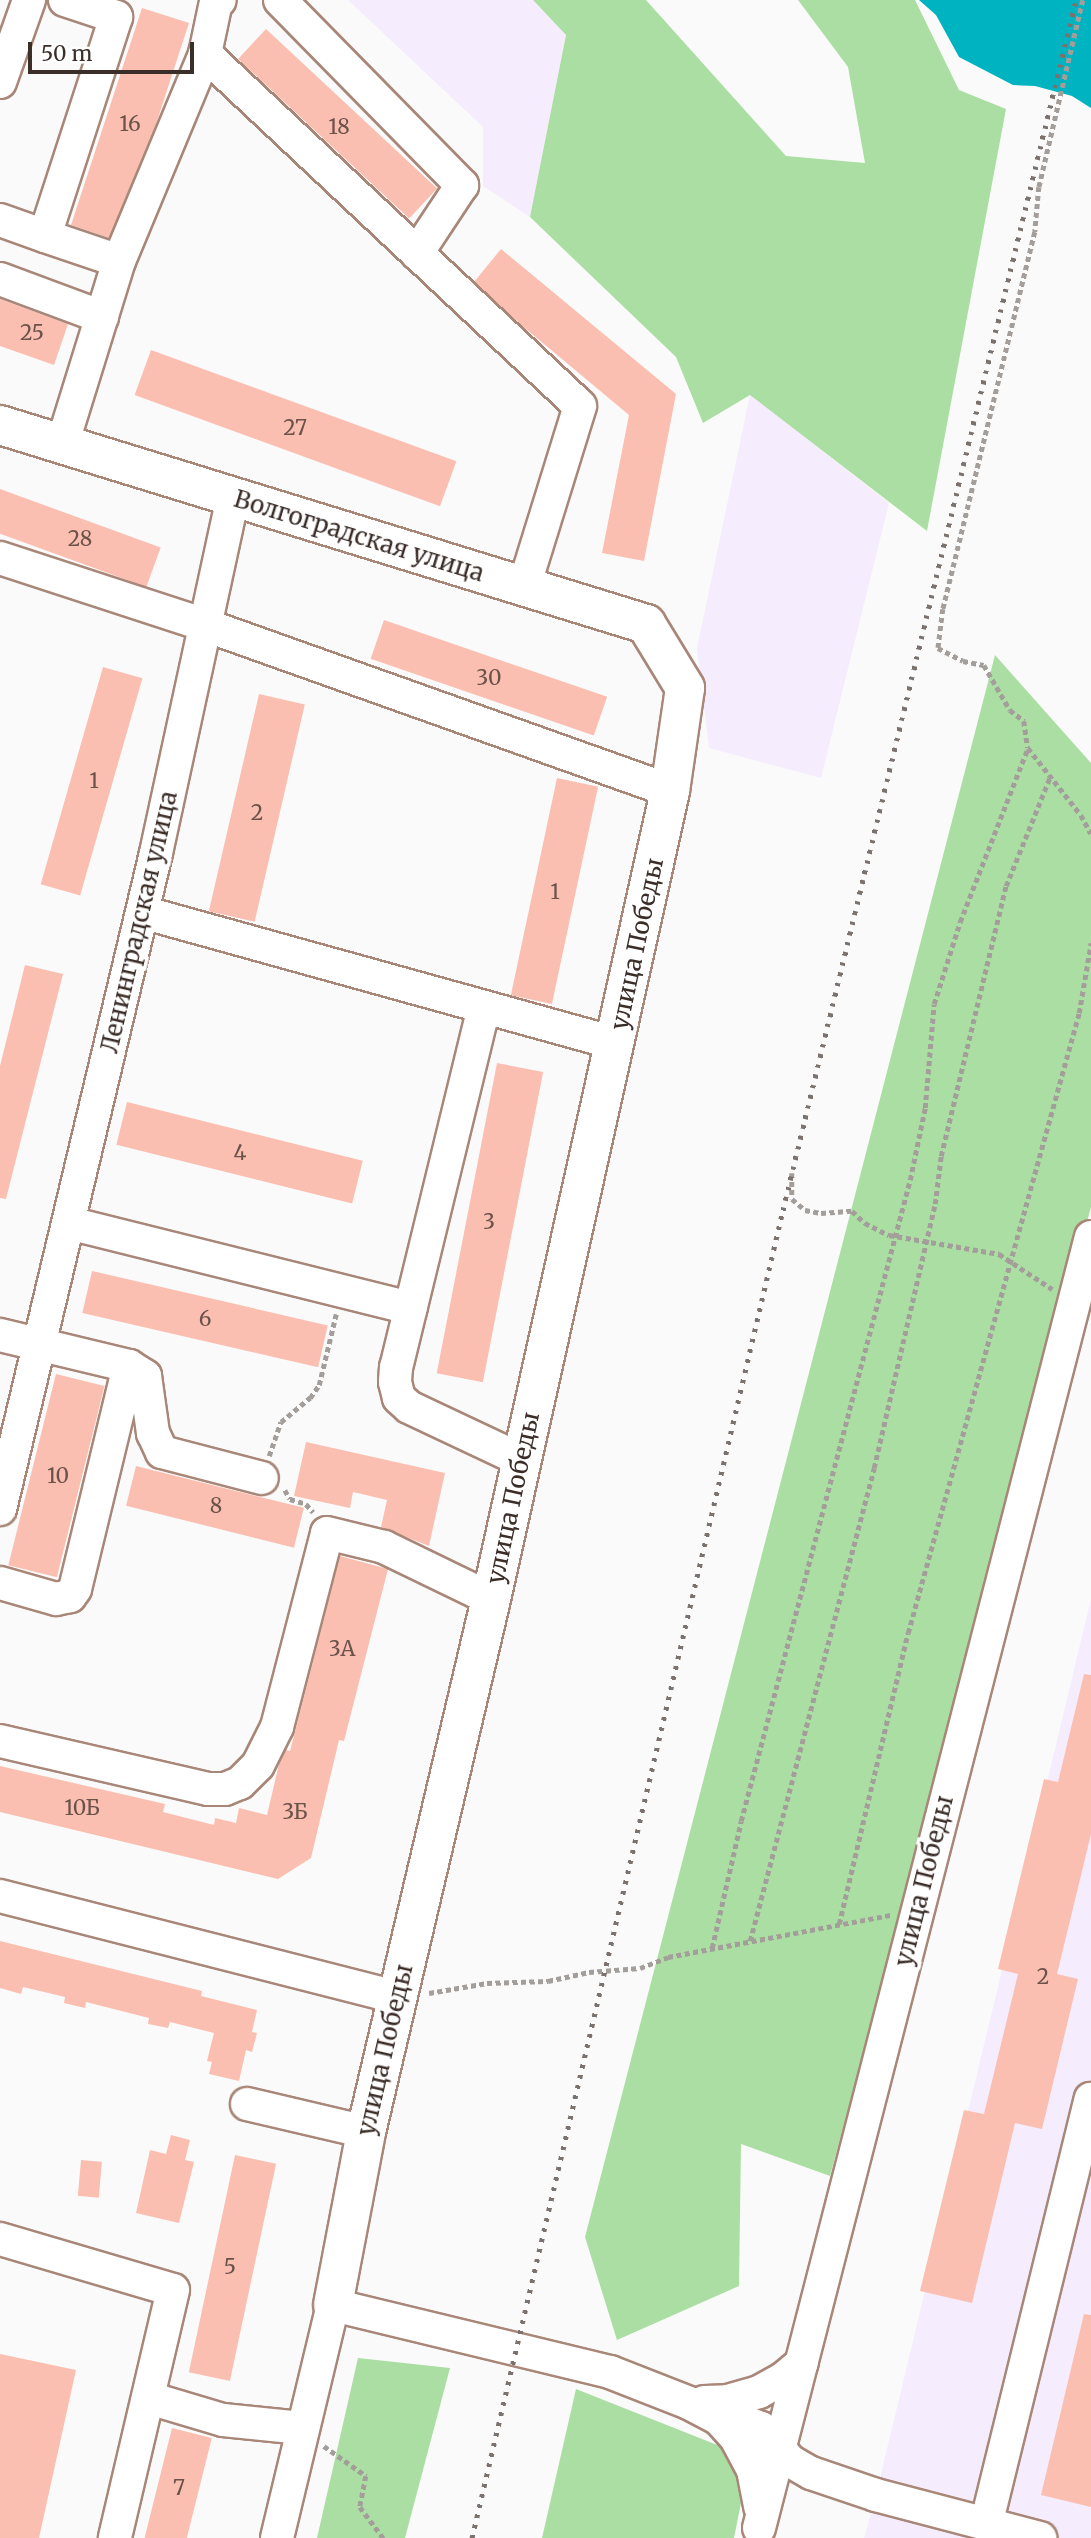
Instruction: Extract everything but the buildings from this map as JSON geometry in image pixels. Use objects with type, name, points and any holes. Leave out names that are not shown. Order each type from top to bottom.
[{"type":"main road","name":"Волгоградская улица","points":[[0,425],[646,624],[685,688]]},
{"type":"main road","name":"улица Победы","points":[[332,2305],[366,2132],[491,1599],[615,1043],[670,791],[685,688]]},
{"type":"street","points":[[0,82],[29,0]]},
{"type":"street","points":[[45,236],[116,17],[65,0]]},
{"type":"street","points":[[62,444],[119,261],[205,54],[216,2],[220,0]]},
{"type":"street","points":[[280,0],[462,185],[417,253]]},
{"type":"street","points":[[205,54],[580,406],[524,587]]},
{"type":"street","points":[[0,220],[119,261]]},
{"type":"street","points":[[0,279],[102,317]]},
{"type":"street","name":"Ленинградская улица","points":[[0,1509],[142,912],[233,498]]},
{"type":"street","points":[[0,558],[205,625],[670,791]]},
{"type":"street","points":[[142,912],[615,1043]]},
{"type":"street","points":[[484,1007],[396,1367],[400,1398],[427,1419],[521,1460]]},
{"type":"street","points":[[69,1223],[411,1308]]},
{"type":"street","name":"улица Победы","points":[[758,2533],[1091,1237]]},
{"type":"street","points":[[0,1335],[137,1368],[145,1376],[153,1433],[162,1452],[262,1478]]},
{"type":"street","points":[[0,1583],[56,1599],[70,1596],[75,1589],[129,1366]]},
{"type":"street","points":[[0,1741],[208,1789],[225,1789],[240,1783],[258,1765],[277,1727],[327,1533],[384,1547],[491,1599]]},
{"type":"street","points":[[0,1896],[399,1991]]},
{"type":"street","points":[[986,2525],[1091,2099]]},
{"type":"street","points":[[247,2104],[366,2132]]},
{"type":"street","points":[[0,2239],[173,2290],[116,2538]]},
{"type":"street","name":"улица Победы","points":[[276,2538],[332,2305],[610,2372],[689,2403],[724,2424],[745,2453],[760,2496],[758,2533]]},
{"type":"street","name":"улица Победы","points":[[689,2403],[743,2398],[772,2385],[802,2363]]},
{"type":"street","points":[[149,2398],[223,2420],[302,2428]]},
{"type":"street","points":[[689,2403],[751,2422],[769,2436],[798,2468],[811,2473],[986,2525],[1040,2538]]},
{"type":"path","points":[[1083,0],[1039,187],[1035,232],[943,609],[938,648],[963,661],[984,665],[1010,710],[1024,721],[1028,748],[1081,815],[1091,834]]},
{"type":"path","points":[[712,1948],[741,1821],[895,1236],[925,1108],[933,1004],[960,922],[1028,748]]},
{"type":"path","points":[[750,1941],[874,1468],[935,1203],[941,1156],[1006,886],[1049,777]]},
{"type":"path","points":[[839,1924],[908,1633],[1079,1013],[1091,943]]},
{"type":"path","points":[[792,1173],[792,1199],[805,1210],[821,1213],[852,1211],[871,1227],[895,1236],[948,1243],[967,1250],[999,1254],[1009,1259],[1021,1271],[1051,1287],[1063,1302],[1069,1323]]},
{"type":"path","points":[[327,1533],[309,1507],[290,1499],[280,1483],[262,1478],[281,1422],[310,1398],[319,1385],[342,1291]]},
{"type":"path","points":[[399,1991],[423,1994],[487,1983],[548,1981],[589,1972],[639,1968],[668,1957],[712,1948],[916,1912]]},
{"type":"path","points":[[302,2428],[366,2476],[360,2507],[383,2538]]},
{"type":"shaded area","points":[[348,0],[533,0],[566,35],[530,217],[483,186],[483,127]]},
{"type":"shaded area","points":[[750,395],[889,503],[821,778],[709,748],[697,648]]},
{"type":"shaded area","points":[[1091,1599],[1091,2538],[864,2538],[876,2495]]},
{"type":"green space","points":[[533,0],[646,0],[786,156],[865,163],[848,67],[798,0],[915,0],[959,90],[1006,109],[927,531],[750,395],[703,423],[676,357],[530,217],[566,35]]},
{"type":"green space","points":[[995,655],[1091,763],[1091,1207],[830,2176],[741,2144],[739,2286],[617,2340],[585,2237]]},
{"type":"green space","points":[[358,2358],[450,2368],[405,2538],[317,2538]]},
{"type":"green space","points":[[576,2389],[750,2458],[734,2538],[542,2538]]},
{"type":"water","points":[[919,0],[1091,0],[1091,108],[1072,96],[1035,86],[1013,85],[959,57],[936,15]]},
{"type":"railway","points":[[472,2538],[783,1210],[1076,0]]}]
